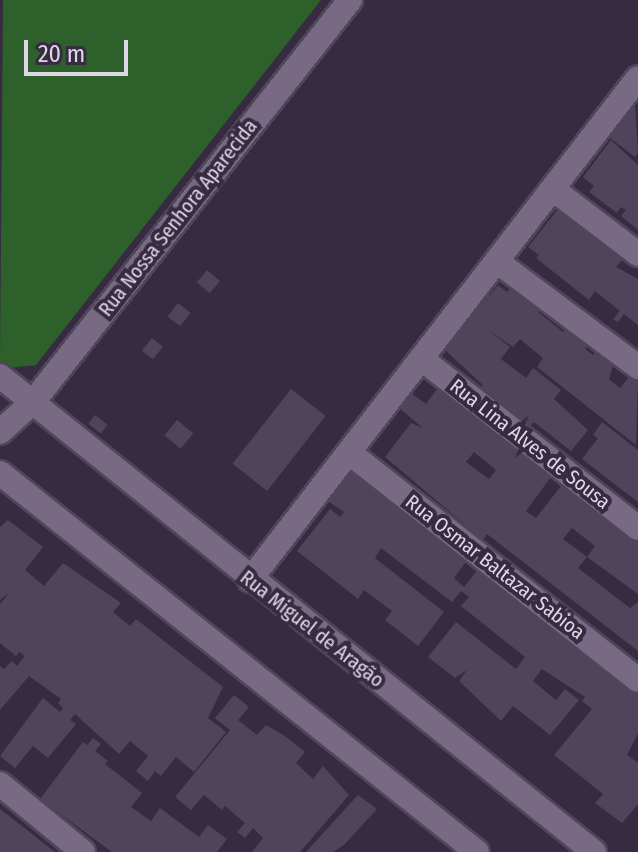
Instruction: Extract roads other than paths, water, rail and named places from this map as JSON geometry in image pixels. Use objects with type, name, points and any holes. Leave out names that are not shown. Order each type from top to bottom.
[{"type":"street","name":"Rua Nossa Senhora Aparecida","points":[[0,432],[33,402],[350,0]]},
{"type":"street","points":[[250,580],[499,263],[637,80]]},
{"type":"street","points":[[554,190],[638,254]]},
{"type":"street","points":[[499,263],[638,367]]},
{"type":"street","name":"Rua Lina Alves de Sousa","points":[[423,360],[638,528]]},
{"type":"street","name":"Rua Miguel de Aragão","points":[[0,376],[250,580],[594,852]]},
{"type":"street","name":"Rua Osmar Baltazar Sabioa","points":[[351,454],[638,680]]},
{"type":"street","points":[[0,473],[477,852]]},
{"type":"street","points":[[0,784],[83,852]]}]
